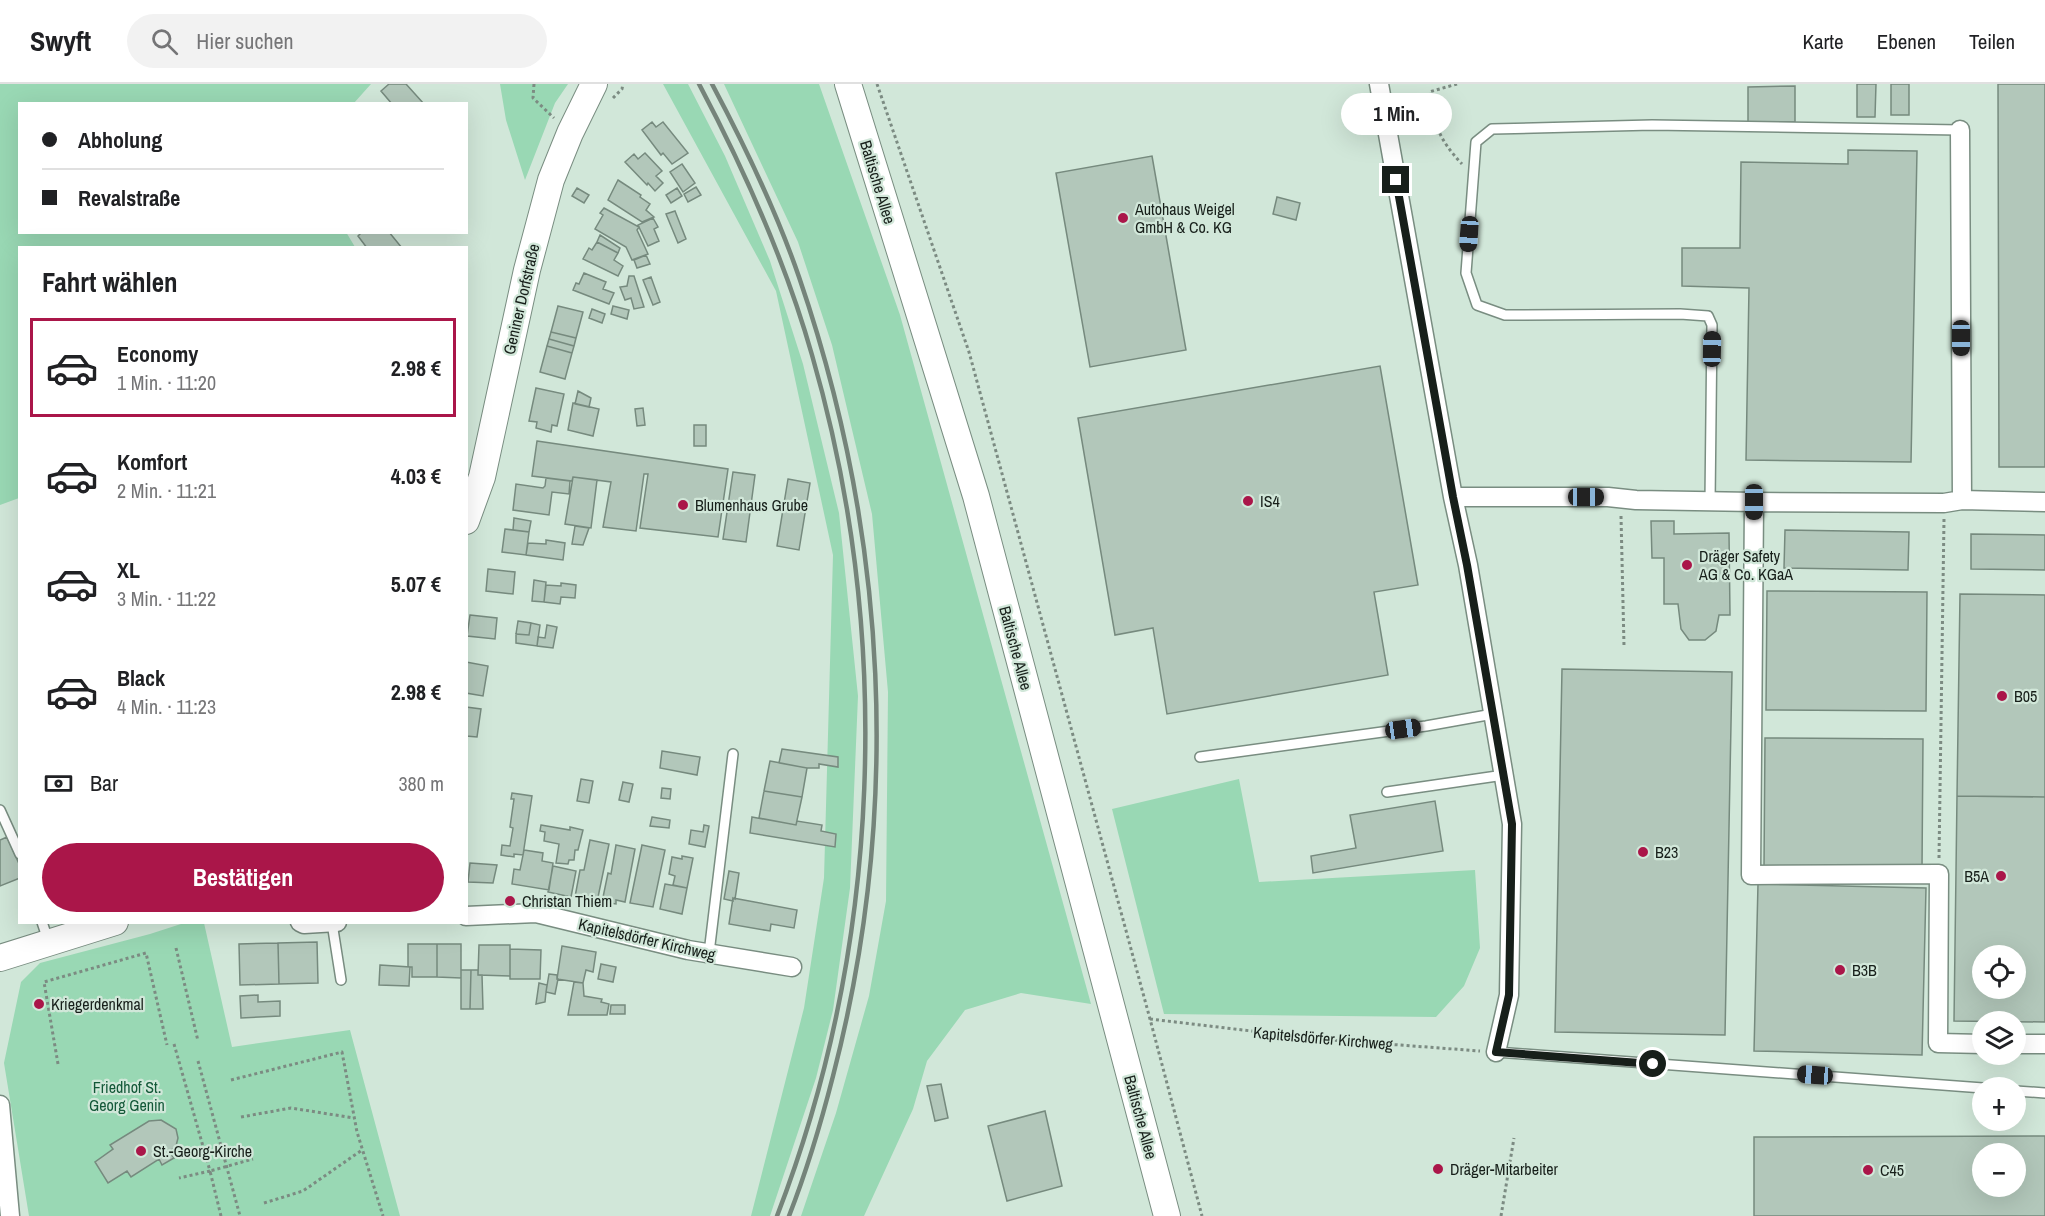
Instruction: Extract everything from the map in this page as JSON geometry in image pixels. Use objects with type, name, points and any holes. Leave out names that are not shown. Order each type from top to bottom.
[{"type":"main road","name":"Geniner Dorfstraße","points":[[468,517],[482,477],[527,270],[551,180],[570,133],[594,84]]},
{"type":"main road","name":"Baltische Allee","points":[[848,84],[976,496],[1167,1216]]},
{"type":"main road","points":[[0,958],[45,932],[101,924]]},
{"type":"street","points":[[1379,84],[1512,824],[1509,995],[1496,1052]]},
{"type":"street","points":[[1953,501],[1960,130]]},
{"type":"street","points":[[1453,497],[1621,498],[1710,502],[2045,502]]},
{"type":"street","points":[[1754,502],[1751,875],[1939,874],[1938,1043],[1972,1044]]},
{"type":"street","name":"Kapitelsdörfer Kirchweg","points":[[468,916],[536,913],[709,953],[792,967]]},
{"type":"street","points":[[2026,1044],[2045,1044]]},
{"type":"street","points":[[0,1105],[10,1216]]},
{"type":"lane","points":[[1710,502],[1712,326],[1708,316],[1505,315],[1477,305],[1466,273],[1476,142],[1492,129],[1652,125],[1960,130]]},
{"type":"lane","points":[[1200,757],[1426,726],[1493,714]]},
{"type":"lane","points":[[709,953],[733,754]]},
{"type":"lane","points":[[1387,792],[1504,775]]},
{"type":"lane","points":[[0,810],[18,850]]},
{"type":"lane","points":[[334,924],[341,980]]},
{"type":"lane","points":[[1496,1052],[1972,1087]]},
{"type":"lane","points":[[2026,1092],[2045,1094]]},
{"type":"path","points":[[534,84],[533,98],[555,119]]},
{"type":"path","points":[[877,84],[969,352],[1202,1216]]},
{"type":"path","points":[[1457,84],[1429,92],[1436,129],[1446,147],[1473,177]]},
{"type":"path","points":[[1621,498],[1624,646]]},
{"type":"path","points":[[1939,874],[1953,501]]},
{"type":"path","points":[[176,948],[198,1041]]},
{"type":"path","points":[[57,1064],[44,982],[146,953],[167,1045]]},
{"type":"path","name":"Kapitelsdörfer Kirchweg","points":[[1150,1019],[1319,1039],[1496,1052]]},
{"type":"path","points":[[174,1044],[221,1216]]},
{"type":"path","points":[[231,1080],[342,1052],[354,1118],[382,1216]]},
{"type":"path","points":[[198,1061],[240,1216]]},
{"type":"path","points":[[241,1117],[291,1107],[354,1118]]},
{"type":"path","points":[[1501,1216],[1514,1138]]},
{"type":"path","points":[[264,1203],[303,1191],[362,1150]]},
{"type":"path","points":[[179,1178],[253,1159]]},
{"type":"green space","points":[[0,84],[371,84],[355,102],[18,102],[18,234],[347,234],[354,246],[18,246],[18,498],[0,505]]},
{"type":"green space","points":[[500,84],[568,84],[555,103],[525,180],[506,120]]},
{"type":"green space","points":[[663,84],[688,84],[725,156],[770,261],[803,364],[839,513],[858,696],[850,888],[833,1010],[816,1078],[770,1216],[751,1216],[804,1008],[824,878],[833,555],[776,291]]},
{"type":"green space","points":[[724,84],[819,84],[900,315],[1091,1004],[1021,993],[965,1010],[927,1061],[913,1109],[864,1216],[801,1216],[836,1113],[869,996],[886,901],[888,692],[872,514],[832,345],[798,242]]},
{"type":"green space","points":[[1239,779],[1259,882],[1475,870],[1480,948],[1464,986],[1436,1017],[1164,1014],[1112,809]]},
{"type":"green space","name":"Friedhof St. Georg Genin","points":[[181,924],[204,924],[232,1047],[350,1030],[400,1216],[29,1216],[4,1063],[21,982],[40,963]]},
{"type":"building","points":[[389,84],[406,84],[422,102],[390,102],[381,91]]},
{"type":"building","points":[[1857,84],[1876,84],[1875,117],[1857,117]]},
{"type":"building","points":[[1891,84],[1909,84],[1909,115],[1891,115]]},
{"type":"building","points":[[1998,84],[2045,84],[2045,467],[1999,467]]},
{"type":"building","points":[[1795,86],[1795,122],[1748,122],[1748,87]]},
{"type":"building","points":[[652,122],[656,127],[663,122],[688,153],[672,164],[663,153],[661,155],[642,130]]},
{"type":"building","points":[[1848,150],[1917,151],[1911,462],[1746,460],[1749,288],[1682,286],[1682,248],[1740,248],[1741,162],[1848,164]]},
{"type":"building","points":[[645,153],[662,171],[656,176],[663,183],[655,191],[625,162],[634,154],[638,159]]},
{"type":"building","points":[[1152,156],[1186,350],[1090,367],[1056,173]]},
{"type":"building","points":[[682,164],[695,183],[683,192],[670,172]]},
{"type":"building","points":[[618,180],[650,204],[646,210],[654,217],[642,222],[608,200]]},
{"type":"building","points":[[696,187],[701,195],[688,202],[684,194]]},
{"type":"building","points":[[577,188],[589,195],[584,203],[572,196]]},
{"type":"building","points":[[677,188],[682,196],[671,203],[666,195]]},
{"type":"building","points":[[1277,197],[1300,203],[1296,220],[1273,214]]},
{"type":"building","points":[[604,208],[639,227],[637,230],[648,254],[632,260],[626,247],[595,229],[603,215],[600,213]]},
{"type":"building","points":[[675,211],[686,239],[678,243],[666,214]]},
{"type":"building","points":[[653,218],[658,227],[654,229],[659,241],[648,246],[638,225]]},
{"type":"building","points":[[360,234],[391,234],[400,246],[366,246],[358,236]]},
{"type":"building","points":[[600,235],[620,248],[618,253],[597,242]]},
{"type":"building","points":[[597,242],[618,253],[614,260],[623,266],[618,276],[583,259],[589,248],[592,250]]},
{"type":"building","points":[[646,255],[650,264],[637,268],[634,260]]},
{"type":"building","points":[[584,273],[606,282],[603,289],[614,293],[609,304],[573,290]]},
{"type":"building","points":[[629,276],[634,276],[644,307],[634,309],[631,298],[625,300],[620,287],[627,286]]},
{"type":"building","points":[[651,277],[660,302],[653,305],[643,280]]},
{"type":"building","points":[[558,306],[583,312],[576,338],[551,332]]},
{"type":"building","points":[[613,306],[629,310],[627,319],[611,314]]},
{"type":"building","points":[[592,309],[605,314],[602,323],[589,318]]},
{"type":"building","points":[[551,332],[576,338],[574,346],[549,339]]},
{"type":"building","points":[[549,339],[574,346],[572,353],[547,346]]},
{"type":"building","points":[[547,346],[572,353],[565,379],[540,372]]},
{"type":"building","name":"IS4","points":[[1380,366],[1418,585],[1374,592],[1388,675],[1167,714],[1153,628],[1115,635],[1078,418]]},
{"type":"building","points":[[536,388],[564,394],[557,426],[552,425],[551,432],[536,428],[537,422],[529,421]]},
{"type":"building","points":[[578,391],[591,398],[589,407],[575,404]]},
{"type":"building","points":[[573,403],[599,409],[593,436],[568,430]]},
{"type":"building","points":[[643,408],[645,425],[637,426],[635,409]]},
{"type":"building","points":[[694,425],[706,425],[706,446],[694,446]]},
{"type":"building","name":"Blumenhaus Grube","points":[[537,441],[728,469],[718,537],[640,528],[648,474],[644,474],[636,531],[603,527],[611,482],[573,477],[572,481],[532,476]]},
{"type":"building","points":[[733,472],[755,475],[746,542],[723,539]]},
{"type":"building","points":[[573,477],[597,480],[591,528],[565,524]]},
{"type":"building","points":[[546,478],[570,481],[569,494],[552,492],[549,515],[513,510],[516,484],[543,488]]},
{"type":"building","points":[[788,479],[810,483],[799,550],[777,546]]},
{"type":"building","points":[[514,518],[531,521],[529,532],[513,530]]},
{"type":"building","points":[[1651,521],[1674,521],[1674,534],[1729,533],[1730,615],[1719,615],[1716,631],[1705,640],[1689,640],[1681,629],[1678,604],[1664,604],[1664,558],[1652,558]]},
{"type":"building","points":[[575,526],[589,528],[583,545],[572,544]]},
{"type":"building","points":[[505,529],[529,532],[526,555],[502,552]]},
{"type":"building","points":[[1785,530],[1909,532],[1908,570],[1784,568]]},
{"type":"building","points":[[1971,534],[2045,535],[2045,570],[1971,569]]},
{"type":"building","points":[[546,540],[565,543],[563,560],[526,555],[528,543],[546,544]]},
{"type":"building","points":[[488,569],[515,572],[513,594],[486,591]]},
{"type":"building","points":[[534,580],[546,582],[544,602],[532,601]]},
{"type":"building","points":[[561,583],[576,585],[575,598],[561,597],[560,604],[544,602],[546,585],[561,586]]},
{"type":"building","points":[[1767,591],[1927,592],[1926,711],[1766,710]]},
{"type":"building","name":"B05","points":[[1960,594],[2045,595],[2045,797],[1957,796]]},
{"type":"building","points":[[470,615],[497,618],[495,639],[468,636]]},
{"type":"building","points":[[518,621],[531,623],[529,635],[516,634]]},
{"type":"building","points":[[531,623],[540,625],[537,646],[516,643],[516,634],[529,635]]},
{"type":"building","points":[[547,625],[557,627],[553,648],[537,646],[538,637],[545,638]]},
{"type":"building","points":[[468,662],[488,666],[483,696],[468,693]]},
{"type":"building","name":"B23","points":[[1562,669],[1732,672],[1725,1035],[1555,1032]]},
{"type":"building","points":[[468,707],[481,709],[477,737],[468,736]]},
{"type":"building","points":[[1765,738],[1923,739],[1922,869],[1764,868]]},
{"type":"building","points":[[782,749],[838,757],[838,767],[819,764],[819,768],[807,768],[779,763]]},
{"type":"building","points":[[662,751],[700,757],[697,775],[660,768]]},
{"type":"building","points":[[770,761],[807,768],[802,797],[764,791]]},
{"type":"building","points":[[581,779],[593,781],[589,803],[577,801]]},
{"type":"building","points":[[623,782],[633,784],[629,802],[619,800]]},
{"type":"building","points":[[662,788],[671,789],[670,799],[661,798]]},
{"type":"building","points":[[764,791],[802,797],[796,825],[759,818]]},
{"type":"building","points":[[512,793],[532,796],[523,855],[514,854],[514,857],[501,855],[502,845],[510,846],[513,828],[510,827],[514,799],[511,799]]},
{"type":"building","name":"B5A","points":[[1957,796],[2045,797],[2045,1022],[2026,1022],[2026,1011],[1972,1011],[1972,1021],[1954,1021]]},
{"type":"building","points":[[1435,801],[1443,851],[1313,873],[1311,856],[1356,848],[1350,815]]},
{"type":"building","points":[[652,817],[670,820],[669,828],[650,826]]},
{"type":"building","points":[[752,817],[796,825],[797,821],[822,825],[821,831],[836,834],[835,847],[750,833]]},
{"type":"building","points":[[541,825],[583,830],[578,850],[575,850],[574,860],[569,860],[568,864],[556,863],[559,844],[544,841],[545,832],[540,831]]},
{"type":"building","points":[[704,825],[709,826],[705,847],[689,844],[691,830],[703,832]]},
{"type":"building","points":[[7,837],[18,862],[18,879],[0,886],[0,840]]},
{"type":"building","points":[[590,840],[609,844],[597,902],[575,897],[580,870],[584,870]]},
{"type":"building","points":[[616,845],[635,849],[625,902],[616,900],[616,904],[602,902],[608,873],[611,874]]},
{"type":"building","points":[[642,845],[665,850],[653,907],[630,903]]},
{"type":"building","points":[[524,850],[543,853],[542,861],[553,863],[549,890],[512,884],[514,869],[520,870]]},
{"type":"building","points":[[682,856],[693,858],[687,888],[673,885],[675,876],[669,874],[672,857],[682,859]]},
{"type":"building","points":[[470,863],[497,865],[493,883],[468,882]]},
{"type":"building","points":[[553,866],[576,871],[571,897],[548,892]]},
{"type":"building","points":[[729,871],[739,873],[733,901],[724,899]]},
{"type":"building","points":[[665,884],[687,888],[682,914],[660,909]]},
{"type":"building","name":"B3B","points":[[1758,884],[1926,888],[1922,1055],[1754,1051]]},
{"type":"building","points":[[733,898],[797,910],[794,928],[771,924],[770,931],[729,924]]},
{"type":"building","points":[[317,942],[318,983],[279,984],[278,943]]},
{"type":"building","points":[[278,943],[279,984],[240,985],[239,944]]},
{"type":"building","points":[[408,944],[437,944],[437,977],[412,977],[412,967],[408,967]]},
{"type":"building","points":[[437,944],[461,944],[461,978],[437,977]]},
{"type":"building","points":[[479,945],[510,945],[510,976],[478,975]]},
{"type":"building","points":[[562,946],[596,952],[593,972],[586,970],[583,983],[557,979]]},
{"type":"building","points":[[510,949],[541,950],[540,979],[510,979]]},
{"type":"building","points":[[601,964],[616,967],[613,982],[598,979]]},
{"type":"building","points":[[380,965],[410,967],[409,986],[379,985]]},
{"type":"building","points":[[461,970],[471,970],[470,1009],[461,1009]]},
{"type":"building","points":[[471,970],[478,970],[478,975],[482,975],[483,1009],[470,1009]]},
{"type":"building","points":[[549,974],[557,975],[555,994],[546,992]]},
{"type":"building","points":[[574,982],[583,983],[584,996],[602,999],[601,1002],[609,1004],[607,1015],[568,1015]]},
{"type":"building","points":[[539,983],[547,985],[545,1002],[536,1004]]},
{"type":"building","points":[[258,995],[258,1002],[280,1001],[280,1016],[241,1018],[240,996]]},
{"type":"building","points":[[611,1005],[625,1005],[625,1014],[610,1014]]},
{"type":"building","points":[[941,1084],[948,1118],[935,1121],[927,1086]]},
{"type":"building","points":[[1045,1111],[1062,1186],[1007,1201],[988,1126]]},
{"type":"building","name":"St.-Georg-Kirche","points":[[161,1120],[176,1129],[178,1138],[176,1146],[169,1152],[174,1158],[162,1165],[159,1159],[131,1177],[127,1171],[108,1183],[95,1162],[113,1149],[110,1145],[149,1121]]},
{"type":"building","name":"C45","points":[[2045,1136],[2045,1216],[1754,1216],[1754,1137]]},
{"type":"railway","points":[[699,84],[763,216],[777,250],[812,355],[838,461],[855,569],[864,679],[864,788],[856,898],[838,1006],[812,1112],[777,1216]]},
{"type":"railway","points":[[712,84],[748,155],[780,227],[799,277],[829,375],[852,474],[867,573],[875,674],[876,775],[869,875],[855,976],[824,1111],[789,1216]]},
{"type":"place","name":"Autohaus Weigel GmbH & Co. KG","points":[[1123,218]]},
{"type":"place","name":"IS4","points":[[1248,501]]},
{"type":"place","name":"Blumenhaus Grube","points":[[683,505]]},
{"type":"place","name":"Dräger Safety AG & Co. KGaA","points":[[1687,565]]},
{"type":"place","name":"B05","points":[[2002,696]]},
{"type":"place","name":"B23","points":[[1643,852]]},
{"type":"place","name":"B5A","points":[[2001,876]]},
{"type":"place","name":"Christan Thiem","points":[[510,901]]},
{"type":"place","name":"B3B","points":[[1840,970]]},
{"type":"place","name":"Kriegerdenkmal","points":[[39,1004]]},
{"type":"place","name":"St.-Georg-Kirche","points":[[141,1151]]},
{"type":"place","name":"Dräger-Mitarbeiter","points":[[1438,1169]]},
{"type":"place","name":"C45","points":[[1868,1170]]},
{"type":"route","points":[[1396,180],[1512,824],[1509,995],[1496,1052],[1653,1064]]}]
